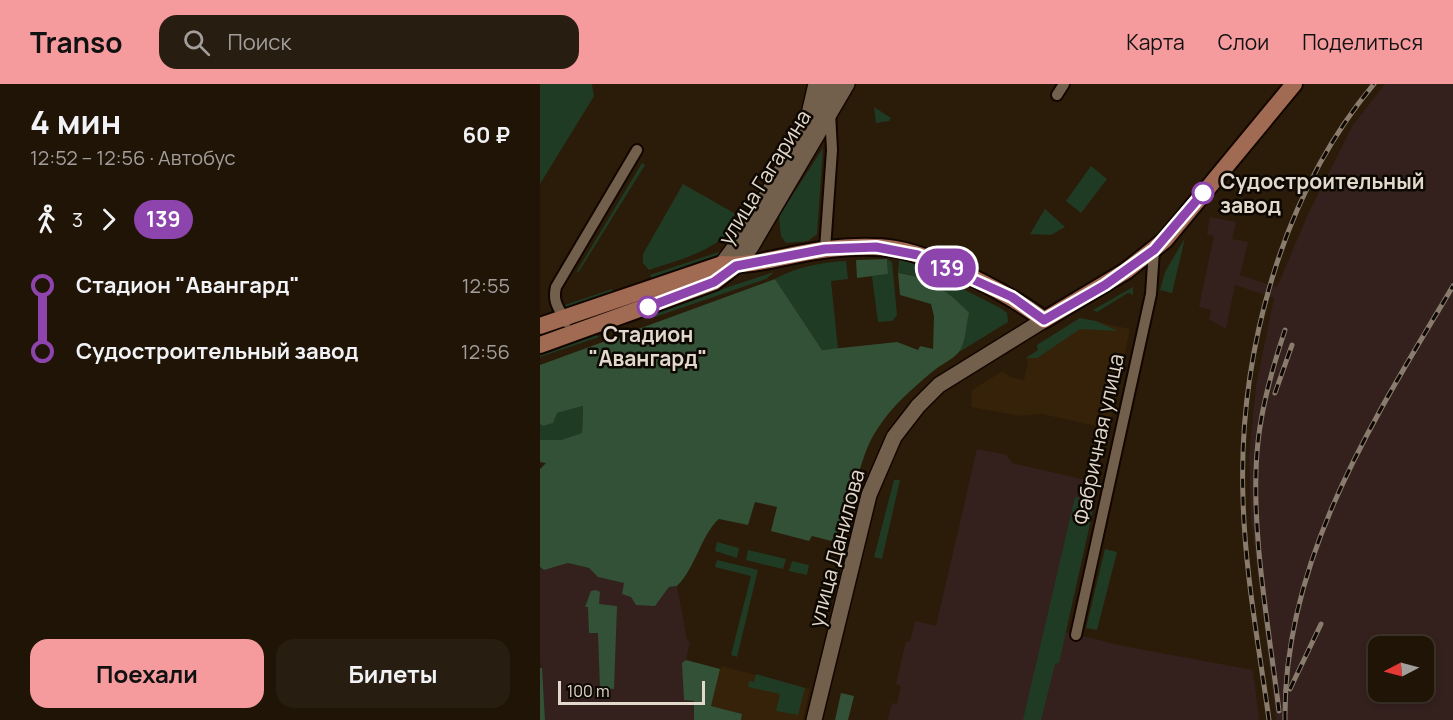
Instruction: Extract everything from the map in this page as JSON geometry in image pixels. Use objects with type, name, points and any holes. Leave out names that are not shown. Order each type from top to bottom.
[{"type":"main road","points":[[729,265],[825,249],[876,247],[918,255],[1012,297],[1044,320],[1105,285],[1154,250],[1294,84]]},
{"type":"main road","name":"улица Гагарина","points":[[540,326],[729,265]]},
{"type":"main road","name":"улица Гагарина","points":[[540,345],[714,282],[729,265]]},
{"type":"street","points":[[804,132],[816,84]]},
{"type":"street","points":[[825,249],[832,150],[830,113],[833,84]]},
{"type":"street","name":"улица Гагарина","points":[[729,265],[742,237],[833,84]]},
{"type":"street","name":"улица Гагарина","points":[[729,265],[751,248],[847,84]]},
{"type":"street","points":[[1057,95],[1064,84]]},
{"type":"street","points":[[570,335],[556,305],[554,297],[556,287],[637,150]]},
{"type":"street","name":"Фабричная улица","points":[[1076,634],[1151,294],[1154,250]]},
{"type":"street","name":"улица Данилова","points":[[814,720],[869,495],[894,436],[918,406],[939,385],[1044,320]]},
{"type":"shaded area","points":[[1385,84],[1453,84],[1453,720],[1276,720],[1251,519],[1249,456],[1256,386],[1274,298],[1235,285],[1226,329],[1209,319],[1211,310],[1199,307],[1214,236],[1207,234],[1210,217],[1236,222],[1232,239],[1248,242],[1240,275],[1277,287],[1309,212],[1353,125]]},
{"type":"shaded area","points":[[1080,318],[1130,329],[1109,429],[1042,414],[1020,416],[971,407],[972,390],[1003,371],[1010,377],[1024,380],[1028,363],[1026,358],[1038,350],[1037,345]]},
{"type":"shaded area","points":[[977,449],[1007,455],[1012,463],[1099,483],[1066,632],[1123,646],[1253,670],[1259,720],[888,720],[892,703],[897,704],[901,686],[896,684],[906,641],[910,642],[915,621],[936,626]]},
{"type":"shaded area","points":[[568,563],[589,568],[598,577],[624,583],[631,597],[655,606],[669,587],[677,586],[687,640],[690,642],[686,660],[720,669],[711,706],[742,714],[741,720],[545,720],[540,657],[540,568],[544,570]]},
{"type":"shaded area","points":[[721,666],[810,689],[803,720],[741,720],[742,714],[711,706]]},
{"type":"green space","points":[[540,84],[592,84],[594,96],[540,184]]},
{"type":"green space","points":[[874,107],[891,118],[889,121],[876,123]]},
{"type":"green space","points":[[823,148],[817,234],[808,241],[786,243],[781,236],[779,216]]},
{"type":"green space","points":[[642,163],[645,165],[578,273],[577,271]]},
{"type":"green space","points":[[1091,166],[1107,179],[1081,213],[1066,201]]},
{"type":"green space","points":[[683,184],[734,213],[733,225],[726,235],[702,251],[649,270],[643,263],[643,254]]},
{"type":"green space","points":[[1045,209],[1065,227],[1051,235],[1030,234]]},
{"type":"green space","points":[[1185,238],[1172,293],[1160,290],[1165,272]]},
{"type":"green space","points":[[726,251],[721,259],[652,279],[650,275]]},
{"type":"green space","points":[[887,259],[892,262],[897,315],[892,321],[878,322],[872,276],[888,274]]},
{"type":"green space","points":[[887,259],[888,274],[857,278],[856,260]]},
{"type":"green space","points":[[899,260],[915,264],[1002,309],[1007,313],[1008,322],[959,352],[964,334],[961,304],[908,274],[898,273]]},
{"type":"green space","points":[[846,261],[848,279],[831,281],[838,349],[822,350],[775,279],[810,266]]},
{"type":"green space","points":[[774,272],[766,279],[655,317],[653,312]]},
{"type":"green space","points":[[898,273],[918,278],[946,292],[969,313],[964,339],[958,353],[910,391],[878,428],[864,455],[846,515],[831,541],[812,536],[809,541],[771,531],[777,507],[755,502],[748,525],[719,519],[713,525],[683,579],[677,586],[669,587],[655,606],[636,605],[631,597],[622,594],[624,583],[598,577],[589,568],[568,563],[544,570],[540,567],[540,469],[546,463],[540,462],[540,440],[561,440],[582,433],[583,406],[557,413],[553,423],[543,426],[540,424],[540,365],[775,279],[822,350],[897,342],[918,350],[920,346],[933,349],[934,316],[931,304],[900,295]]},
{"type":"green space","points":[[1133,287],[1133,295],[1128,293],[1097,312],[1093,310]]},
{"type":"green space","points":[[612,289],[613,293],[568,309],[565,305]]},
{"type":"green space","points":[[1080,318],[1096,321],[1118,331],[1080,329],[1037,358],[1026,358],[1038,350],[1037,345]]},
{"type":"green space","points":[[594,333],[599,337],[540,357],[540,352]]},
{"type":"green space","points":[[583,406],[582,433],[561,440],[540,440],[540,424],[543,426],[557,413]]},
{"type":"green space","points":[[894,480],[900,480],[882,559],[874,557]]},
{"type":"green space","points":[[1075,497],[1095,501],[1059,663],[1055,664],[1041,720],[1023,720]]},
{"type":"green space","points":[[717,542],[739,548],[737,558],[715,551]]},
{"type":"green space","points":[[1105,549],[1117,552],[1097,630],[1086,628]]},
{"type":"green space","points":[[748,550],[786,559],[783,569],[746,560]]},
{"type":"green space","points":[[717,560],[758,570],[737,657],[731,655],[751,576],[715,567]]},
{"type":"green space","points":[[792,561],[809,565],[807,575],[789,571]]},
{"type":"green space","points":[[591,591],[600,592],[599,604],[617,606],[614,689],[600,688],[598,633],[589,633],[588,607],[585,607]]},
{"type":"green space","points":[[686,660],[720,669],[711,706],[742,714],[741,720],[694,720],[694,701],[684,700],[682,663]]},
{"type":"green space","points":[[540,668],[542,668],[545,720],[540,720]]},
{"type":"green space","points":[[756,674],[805,688],[798,715],[776,711],[780,694],[748,687],[749,681],[754,682]]},
{"type":"green space","points":[[841,693],[854,696],[848,720],[835,720]]},
{"type":"railway","points":[[1269,720],[1244,527],[1243,445],[1248,389],[1258,334],[1272,280],[1290,226],[1341,128],[1374,84]]},
{"type":"railway","points":[[1285,720],[1288,661],[1299,603],[1316,547],[1365,439],[1453,286]]},
{"type":"railway","points":[[1279,711],[1261,576],[1256,474],[1262,414],[1285,330]]},
{"type":"railway","points":[[1275,393],[1292,345]]},
{"type":"railway","points":[[1290,689],[1321,624]]},
{"type":"bus line","name":"139","points":[[648,307],[714,282],[736,266],[825,249],[876,247],[918,255],[1012,297],[1044,320],[1126,272],[1154,250],[1165,240],[1203,193]]},
{"type":"place","name":"Судостроительный завод","points":[[1203,193]]},
{"type":"place","name":"Стадион \"Авангард\"","points":[[648,307]]}]
